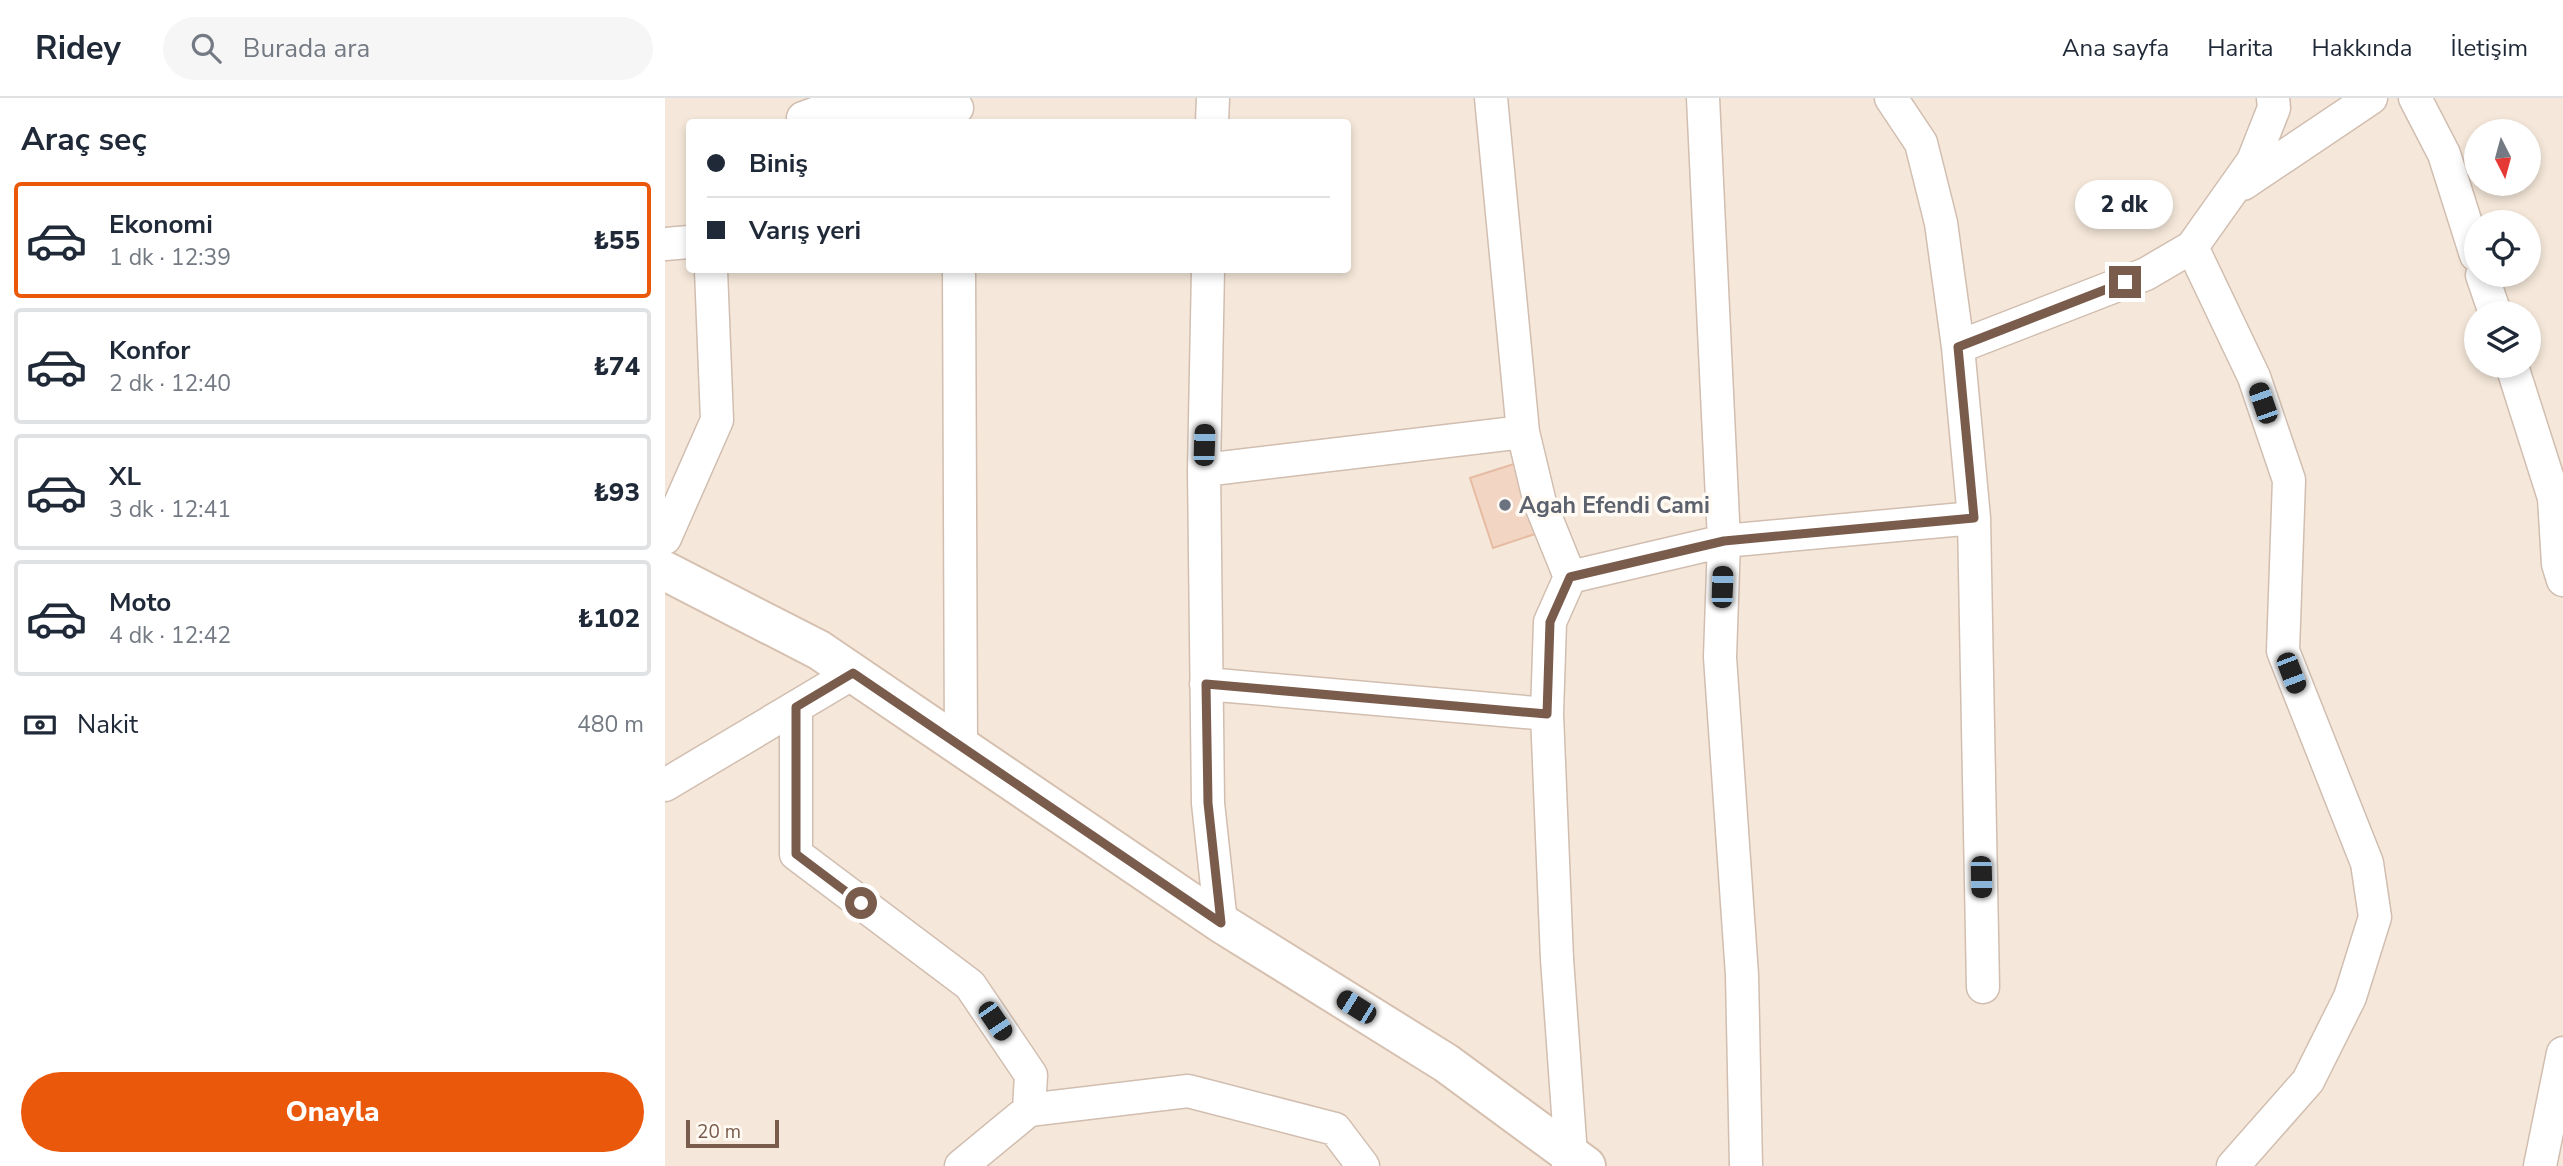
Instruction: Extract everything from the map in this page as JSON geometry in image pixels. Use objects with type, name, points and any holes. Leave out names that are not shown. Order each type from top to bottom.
[{"type":"street","points":[[1212,119],[1213,98]]},
{"type":"street","points":[[1491,98],[1523,432],[1540,503],[1570,577],[1550,622],[1547,714],[1557,959],[1575,1162]]},
{"type":"street","points":[[1703,98],[1724,541],[1720,657],[1742,975],[1746,1166]]},
{"type":"street","points":[[1891,98],[1921,143],[1941,223],[1958,347],[1974,518],[1983,987]]},
{"type":"street","points":[[1958,347],[2146,274],[2192,247],[2253,161],[2274,108],[2273,98]]},
{"type":"street","points":[[2233,190],[2371,98]]},
{"type":"street","points":[[2415,98],[2444,154],[2464,218]]},
{"type":"street","points":[[800,113],[837,106],[957,109]]},
{"type":"street","points":[[665,244],[686,242]]},
{"type":"street","points":[[2192,247],[2254,377],[2289,480],[2283,651],[2367,863],[2375,917],[2350,997],[2308,1081],[2233,1166]]},
{"type":"street","points":[[665,538],[717,420],[711,273]]},
{"type":"street","points":[[959,273],[961,747]]},
{"type":"street","points":[[1208,273],[1204,470],[1208,803],[1221,923]]},
{"type":"street","points":[[2515,378],[2554,498],[2558,564],[2563,580]]},
{"type":"street","points":[[1204,470],[1523,432]]},
{"type":"street","points":[[1570,577],[1724,541],[1974,518]]},
{"type":"street","points":[[665,571],[819,650],[1221,923],[1446,1063],[1575,1162]]},
{"type":"street","points":[[665,785],[853,673]]},
{"type":"street","points":[[1206,684],[1547,714]]},
{"type":"street","points":[[796,707],[796,854],[970,985],[1031,1075],[1028,1110]]},
{"type":"street","points":[[2540,1166],[2563,1053]]},
{"type":"street","points":[[961,1166],[1028,1110],[1188,1091],[1335,1129],[1363,1166]]},
{"type":"shaded area","points":[[665,98],[2563,98],[2563,1166],[665,1166]]},
{"type":"building","name":"Agah Efendi Cami","points":[[1517,463],[1538,533],[1493,548],[1470,478]]},
{"type":"place","name":"Agah Efendi Cami","points":[[1505,505]]},
{"type":"route","points":[[861,903],[796,854],[796,707],[853,673],[1221,923],[1208,803],[1206,684],[1547,714],[1550,622],[1570,577],[1724,541],[1974,518],[1958,347],[2125,282]]}]
